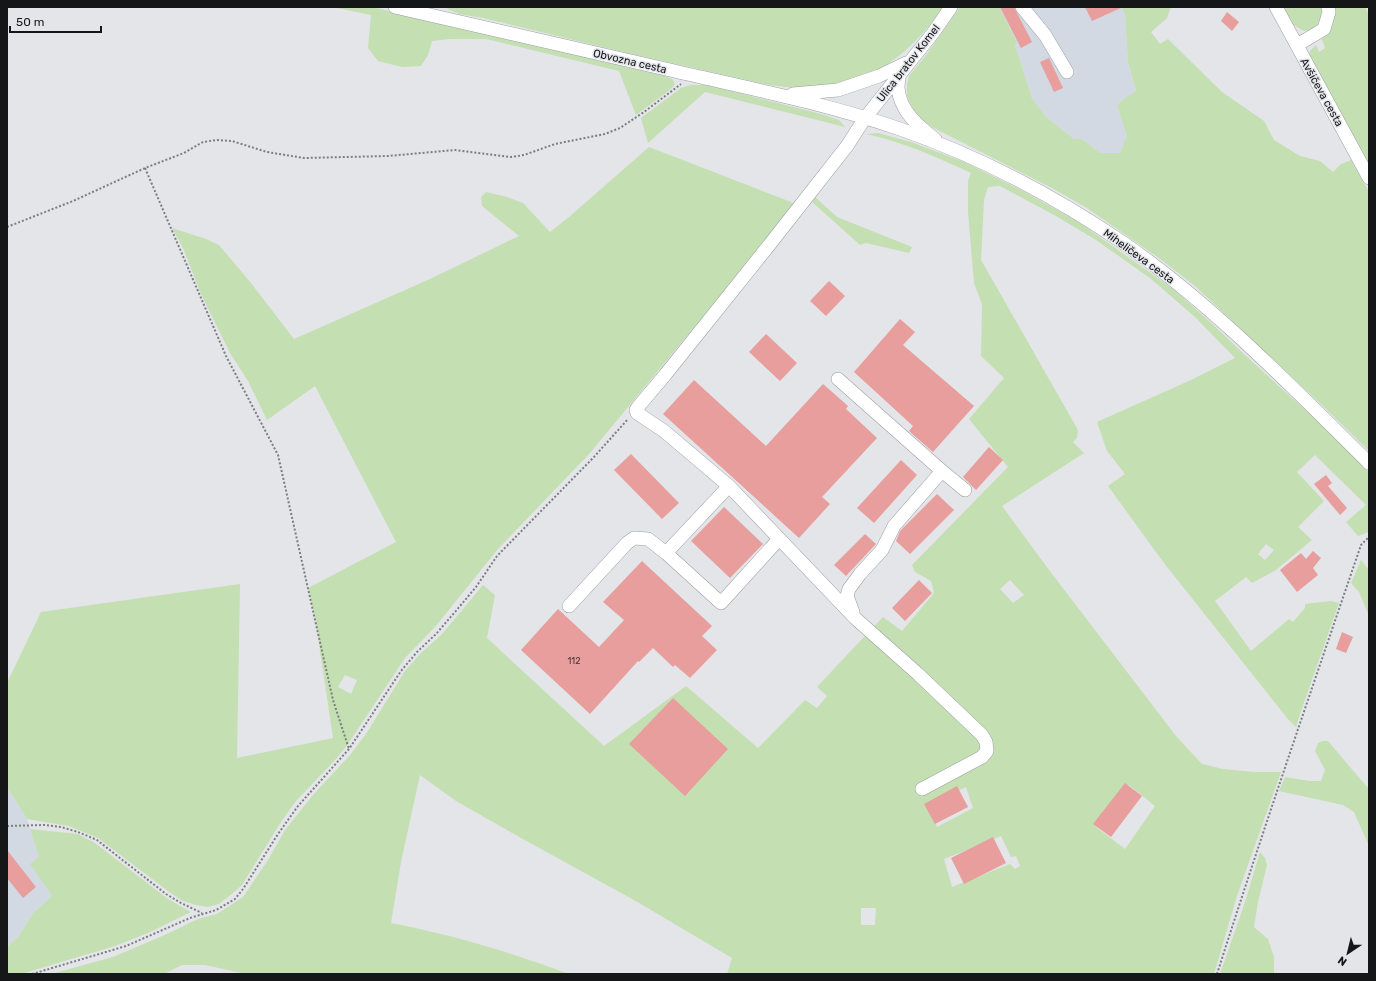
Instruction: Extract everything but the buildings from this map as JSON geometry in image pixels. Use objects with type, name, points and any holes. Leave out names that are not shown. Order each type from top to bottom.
[{"type":"street","name":"Obvozna cesta","points":[[395,7],[781,95],[865,118]]},
{"type":"street","name":"Ulica bratov Komel","points":[[636,412],[638,407],[770,244],[951,7]]},
{"type":"street","points":[[1022,7],[1045,35],[1068,72]]},
{"type":"street","name":"Avšičeva cesta","points":[[1276,7],[1369,178]]},
{"type":"street","points":[[1297,45],[1324,29],[1329,12],[1328,7]]},
{"type":"street","points":[[781,95],[809,94],[838,90],[879,76],[909,61]]},
{"type":"street","points":[[900,72],[898,87],[900,99],[907,114],[929,135],[947,148]]},
{"type":"street","name":"Miheličeva cesta","points":[[865,118],[902,130],[993,168],[1031,187],[1080,215],[1122,242],[1161,270],[1232,331],[1369,463]]},
{"type":"street","points":[[838,380],[965,490]]},
{"type":"street","points":[[636,412],[664,431],[729,486],[855,618],[918,674],[982,735],[986,742],[987,751],[982,757],[922,789]]},
{"type":"street","points":[[855,618],[847,596],[849,589],[860,574],[882,550],[894,526],[942,471]]},
{"type":"street","points":[[666,553],[729,486]]},
{"type":"street","points":[[569,606],[634,538],[648,539],[666,553],[721,603],[779,539]]},
{"type":"path","points":[[7,227],[73,201],[144,168],[184,152],[203,142],[217,140],[232,141],[267,152],[304,158],[388,156],[455,150],[511,157],[524,155],[555,144],[605,134],[620,128],[693,75]]},
{"type":"path","points":[[144,168],[226,356],[278,454],[333,700],[349,749]]},
{"type":"path","points":[[32,974],[126,946],[202,913],[216,910],[235,899],[298,806],[349,749],[401,671],[417,652],[436,634],[476,587],[497,556],[636,412]]},
{"type":"path","points":[[1217,974],[1256,852],[1292,750],[1302,714],[1361,545],[1369,537]]},
{"type":"path","points":[[7,826],[44,825],[61,827],[97,840],[166,894],[202,913]]},
{"type":"shaded area","points":[[999,7],[1121,7],[1125,15],[1128,62],[1136,92],[1121,101],[1117,106],[1127,136],[1121,153],[1100,153],[1082,139],[1074,139],[1046,117],[1032,98],[1015,45],[1017,42]]},
{"type":"shaded area","points":[[7,787],[27,819],[39,857],[31,864],[52,896],[33,913],[19,936],[7,947]]},
{"type":"green space","points":[[332,7],[372,7],[665,76],[672,79],[675,84],[671,89],[636,115],[619,71],[486,39],[450,39],[432,41],[428,55],[421,66],[402,67],[378,61],[368,48],[371,15]]},
{"type":"green space","points":[[444,7],[943,7],[917,40],[883,67],[858,79],[837,83],[828,87],[809,89],[770,85],[623,52],[483,18],[459,14]]},
{"type":"green space","points":[[960,7],[999,7],[1017,42],[1015,45],[1032,98],[1046,117],[1074,139],[1082,139],[1100,153],[1120,153],[1127,136],[1117,106],[1121,101],[1136,91],[1128,62],[1125,15],[1121,7],[1171,7],[1167,18],[1151,32],[1160,44],[1168,39],[1222,92],[1264,121],[1274,140],[1300,156],[1320,161],[1333,172],[1341,164],[1351,160],[1369,192],[1369,451],[1195,286],[1163,261],[1087,208],[1052,188],[932,127],[916,115],[907,96],[909,76],[927,54]]},
{"type":"green space","points":[[1283,7],[1322,7],[1322,11],[1318,23],[1312,29],[1304,31],[1292,24]]},
{"type":"green space","points":[[1332,7],[1365,7],[1369,15],[1369,168],[1309,55],[1310,51],[1316,45],[1319,52],[1325,48],[1322,39],[1333,25]]},
{"type":"green space","points":[[691,85],[707,85],[821,114],[839,120],[845,127],[705,92],[648,143],[641,118],[681,88]]},
{"type":"green space","points":[[878,133],[911,142],[964,162],[1023,191],[1080,223],[1173,289],[1316,420],[1369,472],[1369,532],[1358,536],[1346,522],[1366,505],[1315,455],[1297,472],[1324,501],[1298,527],[1312,540],[1276,570],[1252,583],[1246,577],[1215,601],[1251,651],[1289,619],[1293,622],[1305,608],[1305,604],[1331,601],[1339,603],[1296,727],[1287,718],[1164,563],[1108,486],[1125,474],[1107,451],[1097,422],[1191,380],[1235,358],[1195,317],[1150,278],[1096,240],[1056,216],[1000,186],[988,187],[984,200],[981,260],[1078,430],[1077,438],[1073,442],[1084,453],[1002,506],[1176,736],[1202,764],[1223,769],[1254,772],[1281,772],[1237,896],[1214,974],[727,974],[732,958],[634,900],[456,801],[420,775],[401,862],[391,923],[437,933],[481,945],[525,958],[569,974],[246,974],[205,965],[182,965],[164,974],[51,974],[113,957],[198,919],[217,914],[243,897],[268,860],[285,830],[313,795],[350,755],[366,734],[405,671],[420,654],[442,634],[483,585],[495,595],[487,638],[604,746],[686,686],[758,748],[805,700],[817,708],[827,696],[817,687],[883,617],[902,631],[934,593],[931,581],[915,572],[912,565],[1008,467],[969,419],[1004,378],[981,356],[982,304],[974,283],[968,212],[968,181],[971,173],[907,146],[866,134]],"holes":[[[1266,544],[1274,550],[1265,560],[1258,554]],[[1010,580],[1024,595],[1013,603],[1000,589]],[[1129,785],[1155,806],[1125,849],[1096,827]],[[966,787],[973,808],[937,827],[928,804]],[[1001,836],[1011,857],[1016,856],[1020,866],[1015,869],[1010,864],[952,887],[944,859]],[[861,908],[876,908],[875,925],[861,925]]]},
{"type":"green space","points":[[649,147],[796,204],[590,453],[498,549],[435,627],[405,658],[348,744],[336,759],[296,801],[281,822],[242,885],[233,893],[219,904],[208,907],[183,901],[98,838],[69,826],[27,819],[7,787],[7,683],[41,612],[240,584],[237,758],[333,738],[315,617],[308,588],[396,542],[315,386],[267,420],[248,381],[230,353],[201,294],[183,248],[172,228],[206,239],[219,245],[251,283],[294,339],[430,279],[519,236],[482,206],[481,197],[486,192],[523,203],[550,232]],"holes":[[[345,675],[357,680],[351,694],[338,687]]]},
{"type":"green space","points":[[815,197],[837,217],[912,247],[909,253],[866,243],[860,245],[811,201]]},
{"type":"green space","points":[[1361,560],[1369,570],[1369,616],[1359,592],[1351,583]]},
{"type":"green space","points":[[1328,741],[1367,787],[1369,787],[1369,846],[1354,812],[1343,805],[1279,791],[1285,777],[1309,781],[1321,781],[1325,770],[1315,751],[1318,743]]},
{"type":"green space","points":[[30,829],[78,834],[95,843],[168,899],[191,912],[148,933],[115,946],[21,974],[7,974],[7,947],[19,936],[33,913],[52,896],[30,864],[39,857]]},
{"type":"green space","points":[[1260,852],[1265,858],[1267,865],[1258,902],[1254,927],[1268,939],[1274,957],[1274,974],[1220,974],[1245,902]]}]
